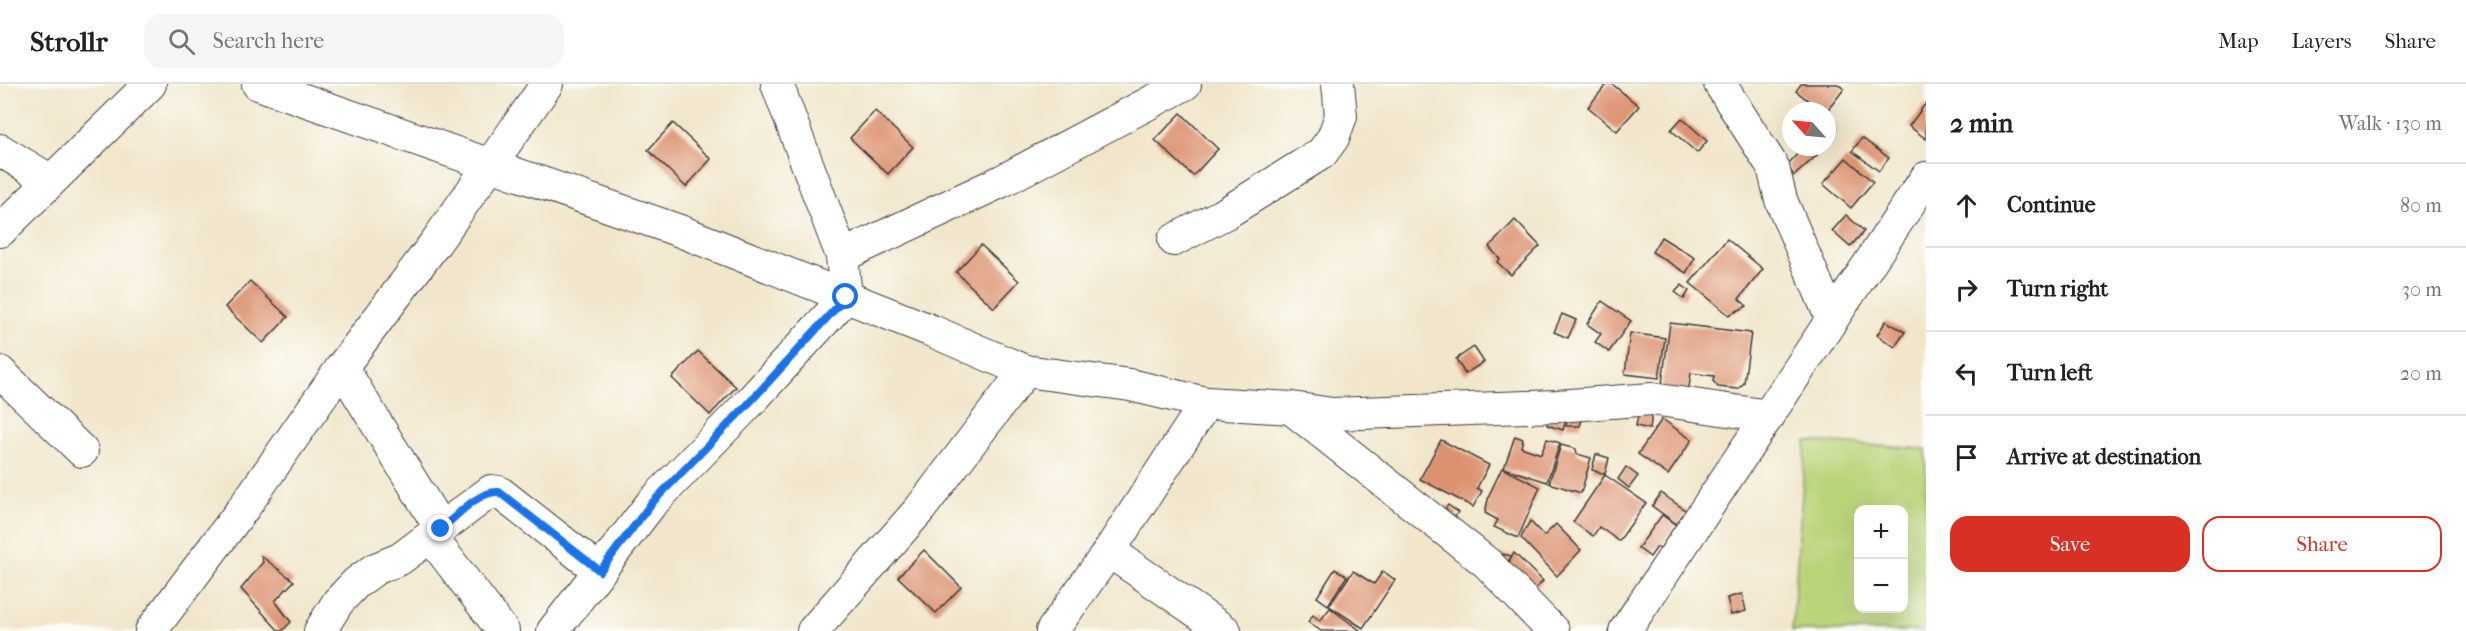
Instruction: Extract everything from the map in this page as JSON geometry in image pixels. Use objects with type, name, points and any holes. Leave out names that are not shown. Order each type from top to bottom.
[{"type":"street","points":[[0,231],[150,84]]},
{"type":"street","points":[[258,84],[680,231],[1025,371],[1130,385],[1206,403],[1292,408],[1332,414],[1546,407],[1652,399],[1768,416]]},
{"type":"street","points":[[151,631],[245,506],[342,367],[436,242],[547,84]]},
{"type":"street","points":[[553,631],[651,504],[750,402],[846,297],[842,256],[777,84]]},
{"type":"street","points":[[842,256],[1002,181],[1185,84]]},
{"type":"street","points":[[1173,240],[1226,213],[1322,153],[1333,138],[1341,116],[1338,84]]},
{"type":"street","points":[[1720,84],[1773,167],[1781,200],[1832,320]]},
{"type":"street","points":[[0,150],[51,181]]},
{"type":"street","points":[[1625,631],[1926,178]]},
{"type":"street","points":[[342,367],[436,533],[503,631]]},
{"type":"street","points":[[813,631],[920,509],[1025,371]]},
{"type":"street","points":[[0,372],[82,451]]},
{"type":"street","points":[[1052,631],[1109,551],[1206,403]]},
{"type":"street","points":[[1292,408],[1487,563],[1552,631]]},
{"type":"street","points":[[320,631],[338,602],[356,583],[375,569],[400,559],[491,491],[499,492],[600,571]]},
{"type":"street","points":[[1109,551],[1225,631]]},
{"type":"green space","points":[[1806,441],[1926,449],[1926,631],[1792,631]]},
{"type":"building","points":[[1607,84],[1612,84],[1639,106],[1617,131],[1588,107]]},
{"type":"building","points":[[1801,84],[1838,84],[1844,89],[1834,102],[1810,102],[1796,91]]},
{"type":"building","points":[[1926,103],[1926,139],[1909,126]]},
{"type":"building","points":[[875,111],[913,147],[888,174],[850,138]]},
{"type":"building","points":[[1181,113],[1218,149],[1193,176],[1155,140]]},
{"type":"building","points":[[1682,118],[1707,141],[1697,153],[1671,130]]},
{"type":"building","points":[[673,123],[711,159],[686,187],[648,150]]},
{"type":"building","points":[[1862,138],[1889,158],[1879,171],[1852,151]]},
{"type":"building","points":[[1795,156],[1816,156],[1794,176],[1787,165]]},
{"type":"building","points":[[1846,158],[1873,182],[1851,208],[1823,184]]},
{"type":"building","points":[[1846,215],[1864,231],[1850,247],[1832,231]]},
{"type":"building","points":[[1515,220],[1540,246],[1511,275],[1497,262],[1500,259],[1489,247]]},
{"type":"building","points":[[1661,237],[1695,258],[1686,273],[1652,252]]},
{"type":"building","points":[[1727,239],[1763,269],[1739,299],[1747,306],[1729,315],[1690,283]]},
{"type":"building","points":[[981,245],[1019,281],[994,308],[956,272]]},
{"type":"building","points":[[250,281],[288,317],[263,343],[225,307]]},
{"type":"building","points":[[1682,285],[1689,291],[1684,299],[1675,292]]},
{"type":"building","points":[[1602,301],[1631,321],[1609,352],[1595,342],[1601,334],[1587,324]]},
{"type":"building","points":[[1562,314],[1576,320],[1568,338],[1554,332]]},
{"type":"building","points":[[1886,321],[1905,332],[1895,347],[1877,335]]},
{"type":"building","points":[[1670,323],[1751,333],[1744,383],[1738,389],[1718,387],[1713,381],[1714,376],[1691,373],[1688,394],[1661,391]]},
{"type":"building","points":[[1630,333],[1665,338],[1659,378],[1625,374]]},
{"type":"building","points":[[1474,347],[1484,362],[1465,374],[1456,359]]},
{"type":"building","points":[[698,351],[736,387],[710,415],[672,378]]},
{"type":"building","points":[[1639,410],[1652,412],[1650,429],[1636,426]]},
{"type":"building","points":[[1569,413],[1584,413],[1580,426],[1566,426]]},
{"type":"building","points":[[1550,414],[1566,419],[1563,430],[1547,425]]},
{"type":"building","points":[[1662,419],[1692,440],[1668,475],[1638,454]]},
{"type":"building","points":[[1515,436],[1523,439],[1521,447],[1541,454],[1547,439],[1560,443],[1547,482],[1504,468]]},
{"type":"building","points":[[1441,440],[1489,465],[1477,488],[1482,491],[1473,507],[1420,479]]},
{"type":"building","points":[[1561,445],[1576,449],[1577,454],[1591,458],[1581,493],[1549,483]]},
{"type":"building","points":[[1596,454],[1609,458],[1605,474],[1592,470]]},
{"type":"building","points":[[1626,467],[1638,476],[1629,488],[1618,479]]},
{"type":"building","points":[[1502,468],[1540,487],[1518,538],[1494,527],[1498,520],[1485,513],[1489,495]]},
{"type":"building","points":[[1605,475],[1646,503],[1619,541],[1599,527],[1593,536],[1573,522]]},
{"type":"building","points":[[1661,493],[1688,512],[1678,525],[1652,506]]},
{"type":"building","points":[[1448,505],[1458,512],[1453,520],[1443,512]]},
{"type":"building","points":[[1662,515],[1676,525],[1660,549],[1657,547],[1650,557],[1638,548]]},
{"type":"building","points":[[1530,521],[1544,536],[1556,524],[1581,550],[1557,576],[1521,538]]},
{"type":"building","points":[[924,550],[961,587],[936,613],[898,577]]},
{"type":"building","points":[[1514,553],[1543,581],[1531,593],[1506,568]]},
{"type":"building","points":[[1501,554],[1512,556],[1505,565],[1497,559]]},
{"type":"building","points":[[261,556],[294,581],[275,601],[291,622],[282,631],[279,631],[241,589],[263,562]]},
{"type":"building","points":[[1335,569],[1347,576],[1328,605],[1317,597]]},
{"type":"building","points":[[1353,571],[1374,584],[1383,571],[1395,580],[1363,628],[1329,606]]},
{"type":"building","points":[[1742,594],[1746,611],[1731,615],[1727,598]]},
{"type":"building","points":[[1330,608],[1361,631],[1321,631],[1308,622],[1313,615],[1320,621]]},
{"type":"route","points":[[441,529],[482,496],[491,491],[499,492],[600,571],[651,504],[750,402],[846,297]]}]
